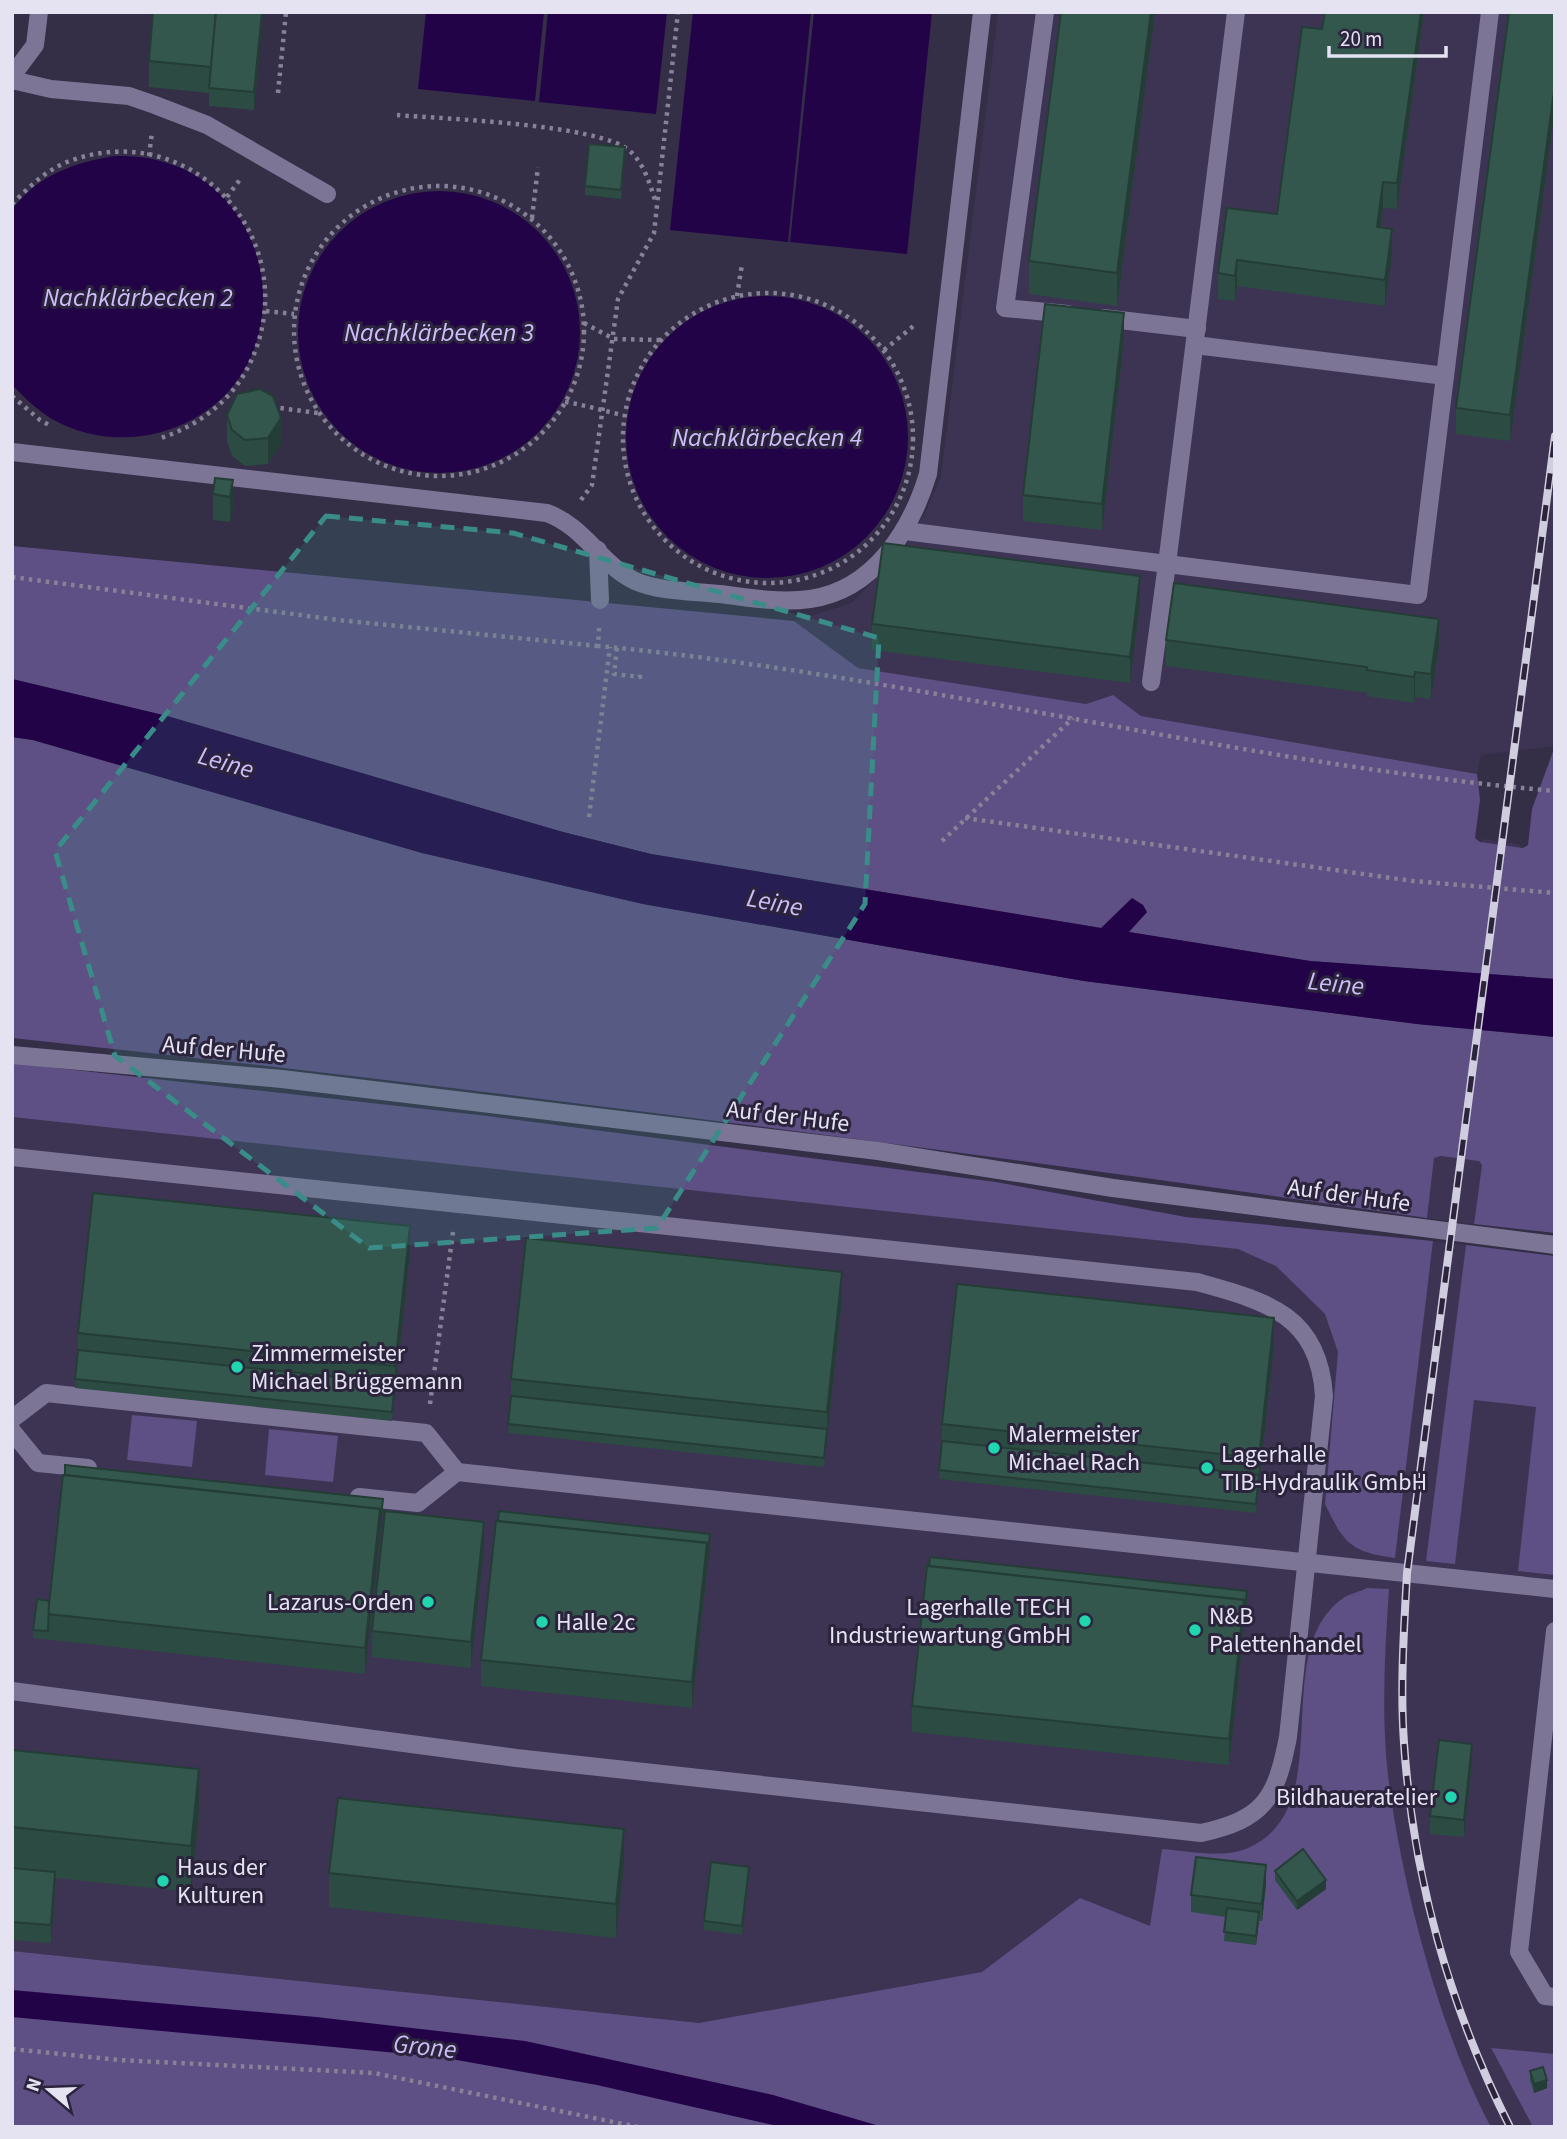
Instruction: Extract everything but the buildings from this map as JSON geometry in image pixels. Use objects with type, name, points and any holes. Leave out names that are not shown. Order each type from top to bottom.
[{"type":"lane","points":[[39,12],[35,45],[12,78],[51,89],[129,96],[155,105],[207,125],[327,194]]},
{"type":"lane","points":[[12,452],[547,513],[565,519],[615,569],[653,587],[775,600],[811,599],[844,590],[874,567],[905,531],[917,509],[928,474],[982,12]]},
{"type":"lane","points":[[1045,12],[1005,307],[1445,376]]},
{"type":"lane","points":[[1151,682],[1236,12]]},
{"type":"lane","points":[[905,531],[1418,595],[1490,12]]},
{"type":"lane","points":[[598,550],[600,600]]},
{"type":"lane","name":"Auf der Hufe","points":[[12,1055],[282,1079],[851,1148],[1113,1188],[1555,1245]]},
{"type":"lane","points":[[12,1157],[1197,1282],[1263,1301],[1298,1324],[1322,1372],[1324,1396],[1281,1775],[1261,1808],[1234,1825],[1201,1833],[516,1758],[12,1691]]},
{"type":"lane","points":[[12,1419],[46,1393],[426,1433],[457,1472]]},
{"type":"lane","points":[[12,1431],[38,1463],[106,1470]]},
{"type":"lane","points":[[337,1495],[418,1503],[457,1472],[1555,1589]]},
{"type":"lane","points":[[1555,1631],[1519,1952],[1545,1996],[1555,1997]]},
{"type":"path","points":[[278,93],[286,12]]},
{"type":"path","points":[[565,519],[592,485],[618,299],[654,233],[678,12]]},
{"type":"path","points":[[397,115],[571,132],[612,142],[629,150],[643,168],[657,206]]},
{"type":"path","points":[[12,204],[33,183],[65,163],[98,154],[145,155],[184,167],[227,197],[254,236],[265,277],[266,311],[257,349],[245,374],[223,401],[189,427],[159,439]]},
{"type":"path","points":[[531,219],[538,167]]},
{"type":"path","points":[[416,187],[463,188],[502,200],[531,219],[558,246],[571,269],[584,323],[584,351],[565,402],[550,425],[523,450],[498,465],[452,477],[409,474],[376,463],[339,439],[312,405],[297,365],[295,314],[302,281],[326,240],[351,215],[383,196],[416,187]]},
{"type":"path","points":[[737,296],[742,264]]},
{"type":"path","points":[[779,292],[831,306],[868,331],[893,364],[909,404],[914,429],[913,458],[892,514],[879,532],[852,557],[827,571],[781,584],[738,580],[704,569],[667,545],[641,512],[625,471],[624,415],[631,387],[641,366],[680,322],[711,302],[737,296],[779,292]]},
{"type":"path","points":[[266,311],[295,314]]},
{"type":"path","points":[[584,323],[614,338],[662,340]]},
{"type":"path","points":[[12,396],[40,420],[58,430]]},
{"type":"path","points":[[223,401],[237,403]]},
{"type":"path","points":[[565,402],[597,406],[604,412],[624,415]]},
{"type":"path","points":[[264,406],[318,413]]},
{"type":"path","points":[[12,577],[338,620],[747,662],[1438,781],[1555,792]]},
{"type":"path","points":[[598,646],[600,600]]},
{"type":"path","points":[[589,817],[610,647]]},
{"type":"path","points":[[617,648],[614,674],[640,677],[640,674]]},
{"type":"path","points":[[942,841],[1073,718]]},
{"type":"path","points":[[965,818],[1413,881],[1555,893]]},
{"type":"path","points":[[426,1433],[456,1204]]},
{"type":"path","points":[[12,2049],[119,2060],[374,2073],[638,2127]]},
{"type":"highlighted area","points":[[326,516],[513,533],[879,638],[865,904],[657,1228],[369,1248],[115,1056],[55,851]]},
{"type":"shaded area","points":[[998,12],[1555,12],[1555,746],[1481,755],[1477,774],[1141,716],[1113,695],[1086,704],[858,668],[794,621],[852,603],[905,548],[941,477]]},
{"type":"shaded area","points":[[12,546],[794,621],[858,668],[1086,704],[1113,695],[1141,716],[1477,774],[1480,800],[1475,838],[1480,842],[1523,848],[1528,845],[1532,809],[1555,746],[1555,979],[1310,961],[1128,932],[1147,912],[1101,928],[651,854],[563,832],[167,716],[12,679]]},
{"type":"shaded area","points":[[12,737],[33,740],[422,853],[643,904],[1084,981],[1417,1024],[1555,1037],[1555,1233],[1474,1224],[1482,1165],[1479,1161],[1441,1156],[1434,1158],[1427,1218],[720,1121],[12,1038]]},
{"type":"shaded area","points":[[1482,839],[1520,844],[1479,1161],[1482,1165],[1474,1224],[1427,1218],[1434,1158],[1440,1156]]},
{"type":"shaded area","points":[[12,1063],[479,1115],[996,1182],[1186,1217],[1433,1241],[1395,1558],[1368,1553],[1351,1544],[1338,1528],[1325,1504],[1338,1352],[1325,1314],[1276,1266],[1238,1249],[12,1117]]},
{"type":"shaded area","points":[[12,1117],[1430,1268],[1433,1241],[1466,1245],[1463,1272],[1555,1282],[1555,2054],[1491,2049],[1533,2127],[1153,2127],[589,2012],[12,1951]]},
{"type":"shaded area","points":[[1466,1245],[1555,1256],[1555,1575],[1518,1571],[1536,1407],[1474,1400],[1455,1564],[1426,1561]]},
{"type":"shaded area","points":[[132,1415],[197,1421],[192,1467],[127,1460]]},
{"type":"shaded area","points":[[269,1429],[338,1436],[333,1482],[265,1475]]},
{"type":"shaded area","points":[[1367,1588],[1389,1589],[1384,1682],[1386,1752],[1402,1862],[1439,2003],[1472,2089],[1491,2127],[12,2127],[12,1951],[699,2023],[982,1972],[1080,1898],[1150,1926],[1162,1849],[1228,1853],[1248,1848],[1276,1828],[1291,1799],[1299,1765],[1309,1655],[1320,1624],[1342,1599]]},
{"type":"shaded area","points":[[1491,2048],[1555,2054],[1555,2127],[1533,2127]]},
{"type":"water","points":[[426,12],[544,12],[535,101],[418,89]]},
{"type":"water","points":[[548,12],[667,12],[656,114],[539,102]]},
{"type":"water","points":[[693,12],[811,12],[788,242],[670,230]]},
{"type":"water","points":[[814,12],[932,12],[907,254],[790,242]]},
{"type":"water","name":"Nachklärbecken 2","points":[[115,156],[141,157],[167,163],[196,176],[221,195],[240,219],[254,246],[261,276],[263,307],[258,338],[246,367],[230,390],[209,409],[186,423],[133,437],[105,436],[78,430],[52,419],[12,385],[12,210],[33,188],[57,172],[85,162]]},
{"type":"water","name":"Nachklärbecken 3","points":[[439,191],[466,194],[493,202],[517,215],[539,232],[556,254],[569,278],[577,305],[580,332],[577,359],[569,386],[556,410],[539,432],[517,449],[493,462],[466,470],[439,473],[412,470],[385,462],[361,449],[339,432],[322,410],[309,386],[301,359],[298,332],[301,305],[309,278],[322,254],[339,232],[361,215],[385,202],[412,194]]},
{"type":"water","name":"Nachklärbecken 4","points":[[767,296],[794,299],[821,307],[845,320],[867,337],[884,359],[897,383],[905,410],[908,437],[905,464],[897,491],[884,515],[867,537],[845,554],[821,567],[794,575],[767,578],[740,575],[713,567],[689,554],[667,537],[650,515],[637,491],[629,464],[626,437],[629,410],[637,383],[650,359],[667,337],[689,320],[713,307],[740,299]]},
{"type":"water","name":"Leine","points":[[12,679],[167,716],[563,832],[651,854],[1101,928],[1132,898],[1143,905],[1147,912],[1129,932],[1310,961],[1555,979],[1555,1037],[1417,1024],[1084,981],[643,904],[422,853],[33,740],[12,737]]},
{"type":"water","name":"Grone","points":[[12,1990],[316,2017],[525,2041],[773,2095],[883,2127],[782,2127],[597,2085],[440,2057],[12,2017]]},
{"type":"railway","points":[[1510,2127],[1469,2036],[1452,1989],[1426,1892],[1416,1843],[1404,1743],[1403,1658],[1407,1573],[1555,436]]},
{"type":"place","name":"Zimmermeister Michael Brüggemann","points":[[237,1367]]},
{"type":"place","name":"Malermeister Michael Rach","points":[[994,1448]]},
{"type":"place","name":"Lagerhalle TIB-Hydraulik GmbH","points":[[1207,1468]]},
{"type":"place","name":"Lazarus-Orden","points":[[428,1602]]},
{"type":"place","name":"Lagerhalle TECH Industriewartung GmbH","points":[[1085,1621]]},
{"type":"place","name":"Halle 2c","points":[[542,1622]]},
{"type":"place","name":"N&B Palettenhandel","points":[[1195,1630]]},
{"type":"place","name":"Bildhaueratelier","points":[[1451,1797]]},
{"type":"place","name":"Haus der Kulturen","points":[[163,1881]]}]
